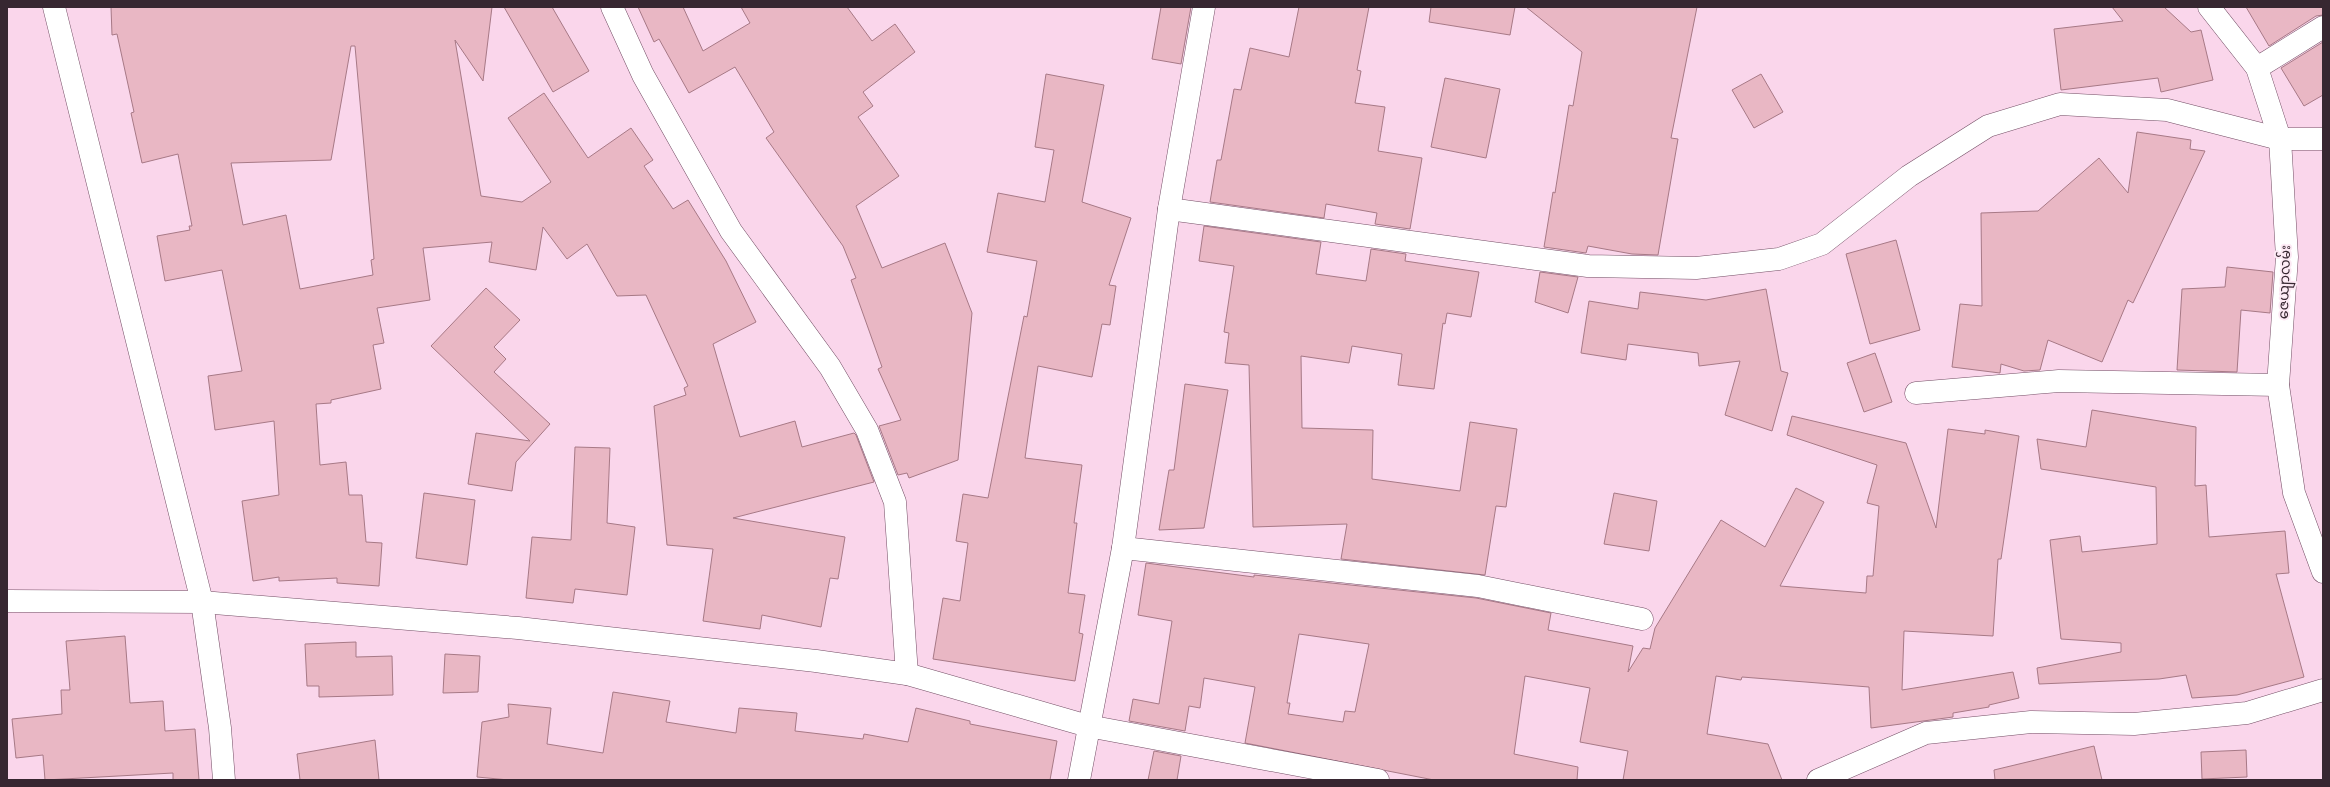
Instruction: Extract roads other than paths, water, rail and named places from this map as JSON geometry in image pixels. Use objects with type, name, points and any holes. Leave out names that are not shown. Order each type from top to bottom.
[{"type":"street","points":[[54,7],[202,602],[220,728],[224,780]]},
{"type":"street","points":[[612,7],[643,75],[731,231],[830,367],[867,430],[895,502],[907,674]]},
{"type":"street","points":[[1079,780],[1088,726],[1123,548],[1170,210],[1204,7]]},
{"type":"street","name":"ဇေယျာလမ်း","points":[[2209,7],[2257,68],[2280,139],[2287,257],[2278,384],[2294,493],[2323,572]]},
{"type":"street","points":[[2257,68],[2323,27]]},
{"type":"street","points":[[1170,210],[1588,266],[1696,268],[1779,259],[1822,244],[1909,176],[1988,126],[2060,104],[2167,110],[2280,139],[2323,139]]},
{"type":"street","points":[[1916,392],[2059,381],[2278,384]]},
{"type":"street","points":[[1123,548],[1478,586],[1642,619]]},
{"type":"street","points":[[7,601],[202,602],[518,628],[816,661],[907,674],[1088,726],[1378,780]]},
{"type":"street","points":[[1818,780],[1926,733],[2031,722],[2134,724],[2247,713],[2323,690]]}]
